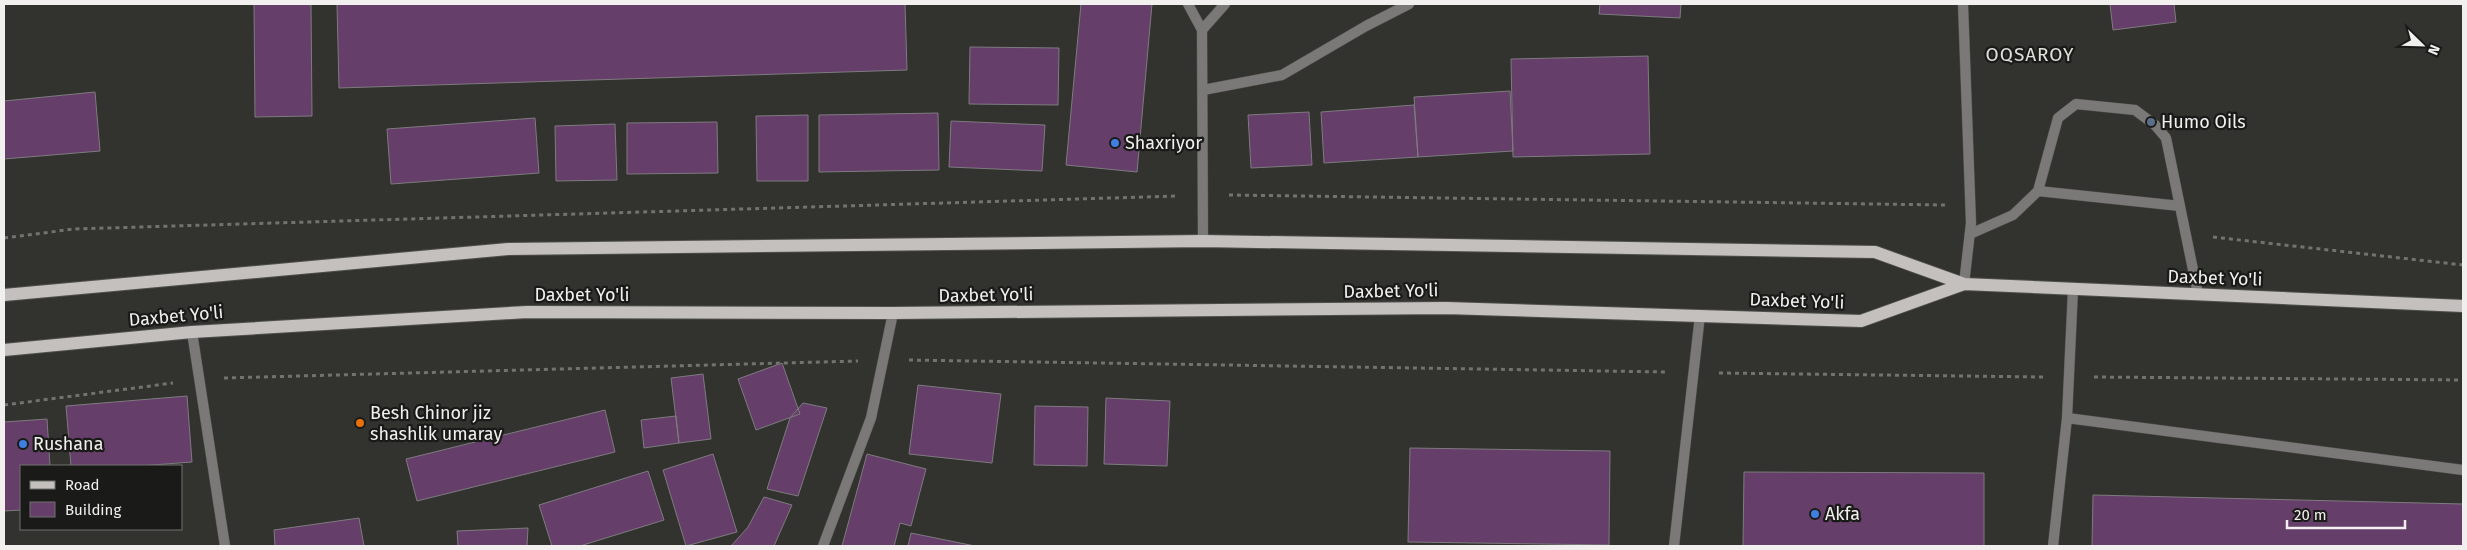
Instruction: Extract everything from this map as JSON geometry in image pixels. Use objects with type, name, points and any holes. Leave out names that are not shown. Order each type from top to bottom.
[{"type":"main road","name":"Daxbet Yo'li","points":[[4,295],[508,250],[1204,241],[1875,252],[1964,284],[2463,306]]},
{"type":"main road","name":"Daxbet Yo'li","points":[[4,350],[192,332],[527,312],[893,313],[1446,308],[1861,321],[1964,284]]},
{"type":"street","points":[[1188,4],[1202,30],[1204,241]]},
{"type":"street","points":[[1202,30],[1225,4]]},
{"type":"street","points":[[1203,90],[1282,75],[1366,26],[1410,4]]},
{"type":"street","points":[[1963,4],[1971,206],[1970,234],[1964,284]]},
{"type":"street","points":[[1970,234],[2013,215],[2038,191],[2058,118],[2076,104],[2135,110],[2155,125],[2166,138],[2198,294]]},
{"type":"street","points":[[2038,191],[2180,206]]},
{"type":"street","points":[[2053,546],[2067,418],[2074,289]]},
{"type":"street","points":[[823,546],[871,418],[893,313]]},
{"type":"street","points":[[1674,546],[1700,315]]},
{"type":"street","points":[[192,332],[225,546]]},
{"type":"street","points":[[2067,418],[2463,470]]},
{"type":"path","points":[[4,238],[74,229],[1204,195],[1971,206]]},
{"type":"path","points":[[2186,234],[2463,265]]},
{"type":"path","points":[[4,405],[200,379],[884,360],[2069,377],[2463,380]]},
{"type":"building","points":[[254,4],[311,4],[312,116],[255,117]]},
{"type":"building","points":[[337,4],[905,4],[907,70],[339,88]]},
{"type":"building","points":[[1081,4],[1152,4],[1137,172],[1066,165]]},
{"type":"building","points":[[1600,4],[1681,4],[1680,18],[1599,14]]},
{"type":"building","points":[[2110,4],[2174,4],[2176,22],[2113,30]]},
{"type":"building","points":[[970,47],[1059,48],[1058,105],[969,104]]},
{"type":"building","points":[[1648,56],[1650,154],[1513,157],[1511,59]]},
{"type":"building","points":[[1510,91],[1513,151],[1418,157],[1414,97]]},
{"type":"building","points":[[95,92],[100,151],[4,159],[4,101]]},
{"type":"building","points":[[1414,105],[1418,157],[1324,163],[1321,112]]},
{"type":"building","points":[[1309,112],[1312,165],[1251,168],[1248,115]]},
{"type":"building","points":[[938,113],[939,170],[819,172],[819,115]]},
{"type":"building","points":[[808,115],[808,181],[757,181],[756,116]]},
{"type":"building","points":[[535,118],[539,173],[391,184],[387,129]]},
{"type":"building","points":[[951,121],[1045,125],[1042,171],[949,167]]},
{"type":"building","points":[[717,122],[718,173],[627,174],[627,123]]},
{"type":"building","points":[[615,124],[617,180],[556,181],[555,126]]},
{"type":"building","points":[[782,363],[800,414],[756,430],[738,379]]},
{"type":"building","points":[[703,374],[711,439],[679,443],[671,378]]},
{"type":"building","points":[[918,385],[1001,394],[992,463],[909,454]]},
{"type":"building","points":[[187,396],[192,462],[152,465],[71,465],[66,406]]},
{"type":"building","points":[[1106,398],[1170,401],[1167,466],[1104,464]]},
{"type":"building","points":[[803,403],[827,408],[798,496],[767,489],[790,418]]},
{"type":"building","points":[[1035,406],[1088,407],[1087,466],[1034,465]]},
{"type":"building","points":[[605,410],[615,452],[417,501],[406,459]]},
{"type":"building","points":[[676,416],[679,443],[644,448],[641,420]]},
{"type":"building","points":[[47,419],[50,465],[20,465],[20,510],[4,511],[4,422]]},
{"type":"building","points":[[1410,448],[1610,451],[1609,545],[1408,542]]},
{"type":"building","points":[[713,454],[737,532],[686,546],[663,470]]},
{"type":"building","points":[[867,454],[926,469],[911,526],[900,523],[894,546],[842,546]]},
{"type":"building","points":[[648,471],[664,520],[580,546],[552,546],[539,505]]},
{"type":"building","points":[[1744,472],[1984,473],[1984,546],[1743,546]]},
{"type":"building","points":[[2093,495],[2463,504],[2463,546],[2092,546]]},
{"type":"building","points":[[764,497],[792,505],[774,546],[731,546],[748,527]]},
{"type":"building","points":[[359,518],[364,546],[275,546],[274,530]]},
{"type":"building","points":[[528,528],[527,546],[458,546],[457,531]]},
{"type":"building","points":[[911,533],[975,546],[908,546]]},
{"type":"place","name":"Humo Oils","points":[[2151,122]]},
{"type":"place","name":"Shaxriyor","points":[[1115,143]]},
{"type":"place","name":"Besh Chinor jiz shashlik umaray","points":[[360,423]]},
{"type":"place","name":"Rushana","points":[[23,444]]},
{"type":"place","name":"Akfa","points":[[1815,514]]},
{"type":"district","name":"OQSAROY","points":[[2030,54]]}]
